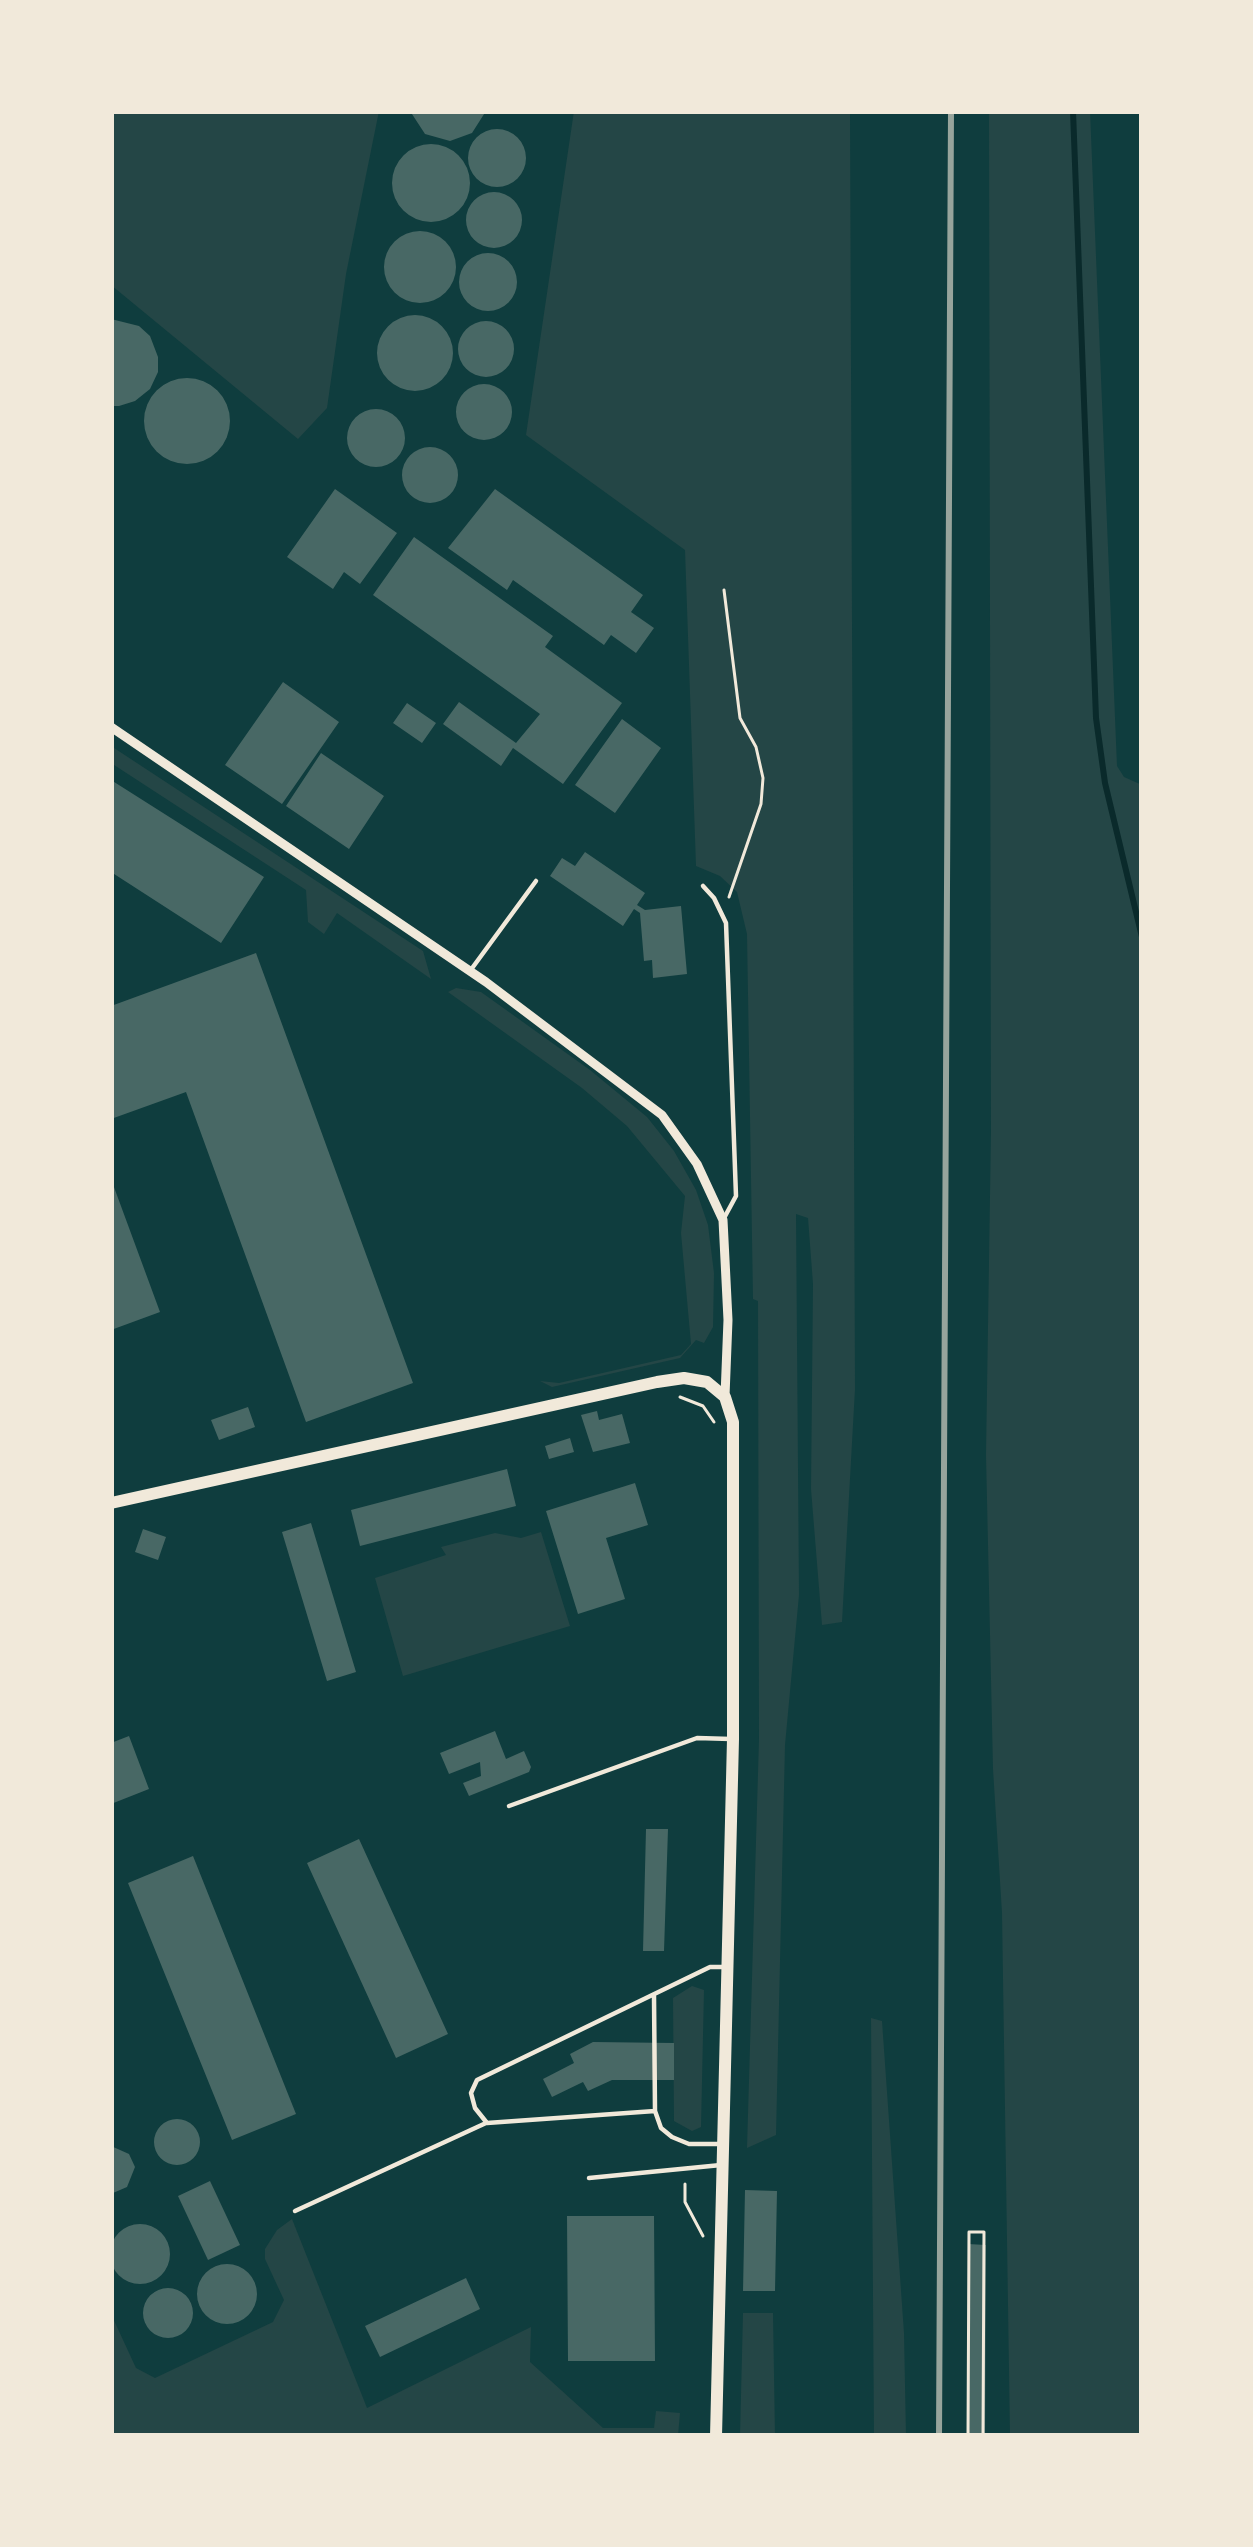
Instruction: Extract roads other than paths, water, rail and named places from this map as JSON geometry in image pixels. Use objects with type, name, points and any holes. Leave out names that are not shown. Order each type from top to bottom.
[{"type":"street","points":[[111,727],[470,971],[662,1115],[697,1164],[723,1220],[728,1320],[725,1397],[733,1422],[733,1739],[716,2436]]},
{"type":"street","points":[[111,1503],[657,1382],[684,1378],[707,1382],[725,1397]]},
{"type":"lane","points":[[470,971],[536,881]]},
{"type":"lane","points":[[703,886],[726,923],[736,1196],[723,1220]]},
{"type":"lane","points":[[508,1806],[697,1738],[733,1739]]},
{"type":"lane","points":[[488,2123],[475,2108],[471,2093],[476,2080],[710,1967],[727,1967]]},
{"type":"lane","points":[[654,1996],[655,2111],[661,2128],[689,2144],[721,2144]]},
{"type":"lane","points":[[295,2211],[488,2123],[655,2111]]},
{"type":"lane","points":[[589,2178],[721,2165]]},
{"type":"waterway","points":[[1073,111],[1096,718],[1105,783],[1142,937]]},
{"type":"railway","points":[[939,2436],[951,111]]}]
